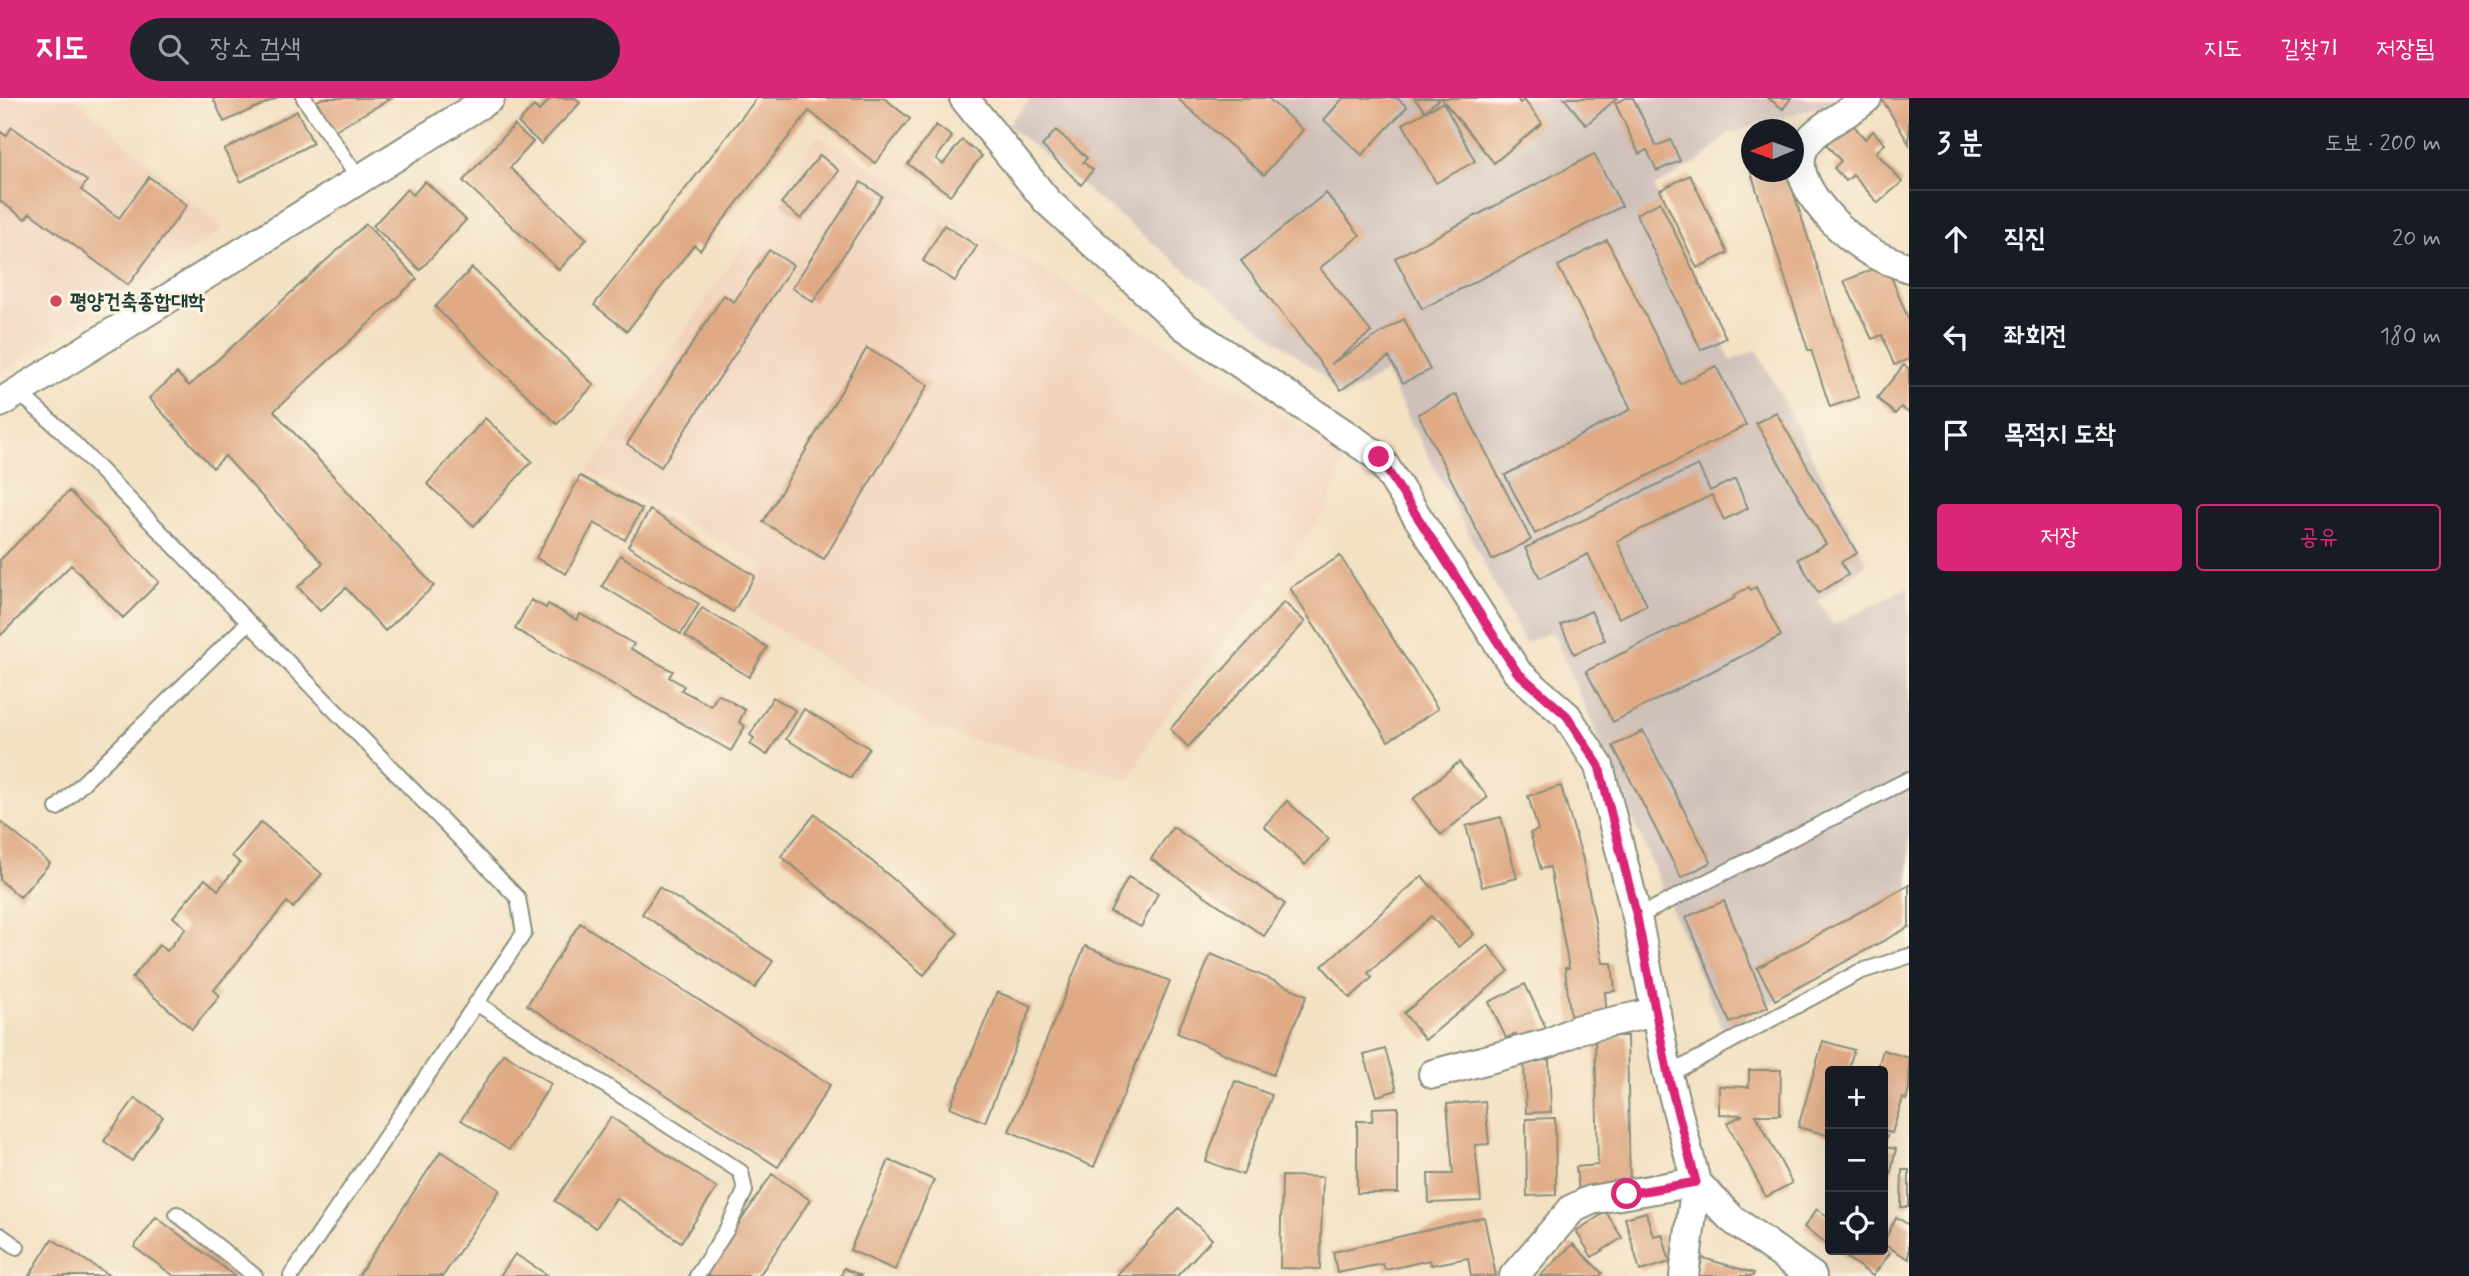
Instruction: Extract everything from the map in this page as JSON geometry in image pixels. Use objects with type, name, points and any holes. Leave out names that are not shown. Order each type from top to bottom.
[{"type":"street","points":[[9,397],[359,179],[459,106],[490,98]]},
{"type":"street","points":[[964,98],[1047,201],[1184,326],[1379,457],[1517,672],[1567,716],[1599,766],[1637,917],[1668,1075],[1696,1182],[1684,1276]]},
{"type":"street","points":[[1867,98],[1827,124],[1805,145],[1801,174],[1835,226],[1871,253],[1909,268]]},
{"type":"street","points":[[1433,1074],[1549,1043],[1579,1029],[1656,1012]]},
{"type":"street","points":[[1514,1276],[1572,1209],[1591,1200],[1696,1182]]},
{"type":"street","points":[[1696,1182],[1732,1219],[1812,1276]]},
{"type":"lane","points":[[304,98],[359,179]]},
{"type":"lane","points":[[9,397],[60,429],[518,898],[524,933],[291,1276]]},
{"type":"lane","points":[[57,808],[248,624]]},
{"type":"lane","points":[[1637,917],[1909,779]]},
{"type":"lane","points":[[1668,1075],[1859,972],[1909,956]]},
{"type":"lane","points":[[476,1003],[741,1172],[745,1191],[727,1229],[697,1276]]},
{"type":"lane","points":[[177,1214],[255,1276]]},
{"type":"lane","points":[[0,1235],[17,1247]]},
{"type":"shaded area","name":"평양건축종합대학","points":[[0,98],[75,98],[224,229],[0,374]]},
{"type":"shaded area","points":[[1032,98],[1845,98],[1777,119],[1741,119],[1741,130],[1728,134],[1701,160],[1654,187],[1731,361],[1757,350],[1867,563],[1819,601],[1833,625],[1909,587],[1909,928],[1723,1030],[1553,632],[1525,643],[1385,372],[1343,398],[1322,375],[1202,283],[1007,125]]},
{"type":"shaded area","points":[[818,135],[1348,455],[1325,512],[1157,729],[1130,780],[934,729],[746,610],[766,566],[588,472]]},
{"type":"building","points":[[213,98],[277,98],[224,122]]},
{"type":"building","points":[[323,98],[392,98],[333,131],[317,101]]},
{"type":"building","points":[[551,98],[575,98],[580,103],[541,144],[518,123],[534,106],[539,111]]},
{"type":"building","points":[[757,98],[884,98],[910,119],[875,163],[809,111],[700,250],[694,245],[627,331],[594,305]]},
{"type":"building","points":[[1177,98],[1268,98],[1303,130],[1264,175]]},
{"type":"building","points":[[1343,98],[1397,98],[1407,107],[1362,155],[1324,120]]},
{"type":"building","points":[[1414,98],[1440,98],[1425,111]]},
{"type":"building","points":[[1441,98],[1517,98],[1520,103],[1524,100],[1542,123],[1494,163]]},
{"type":"building","points":[[1564,98],[1617,98],[1586,125]]},
{"type":"building","points":[[1633,98],[1656,146],[1671,140],[1680,161],[1657,171],[1647,150],[1639,154],[1615,103]]},
{"type":"building","points":[[1768,98],[1791,98],[1783,109]]},
{"type":"building","points":[[1909,98],[1909,144],[1882,99]]},
{"type":"building","points":[[1443,102],[1475,161],[1436,183],[1403,124]]},
{"type":"building","points":[[297,111],[313,143],[241,182],[224,150]]},
{"type":"building","points":[[1849,120],[1865,139],[1873,131],[1885,144],[1876,152],[1902,182],[1878,203],[1853,175],[1846,181],[1834,168],[1841,161],[1824,142]]},
{"type":"building","points":[[514,125],[533,142],[510,168],[587,239],[559,270],[463,181]]},
{"type":"building","points":[[936,125],[952,137],[936,159],[943,164],[962,140],[982,156],[950,195],[908,164]]},
{"type":"building","points":[[12,127],[87,181],[81,190],[119,218],[149,177],[187,205],[128,285],[30,213],[25,219],[0,201],[0,131],[6,136]]},
{"type":"building","points":[[1056,130],[1087,158],[1083,162],[1093,170],[1081,185],[1042,146]]},
{"type":"building","points":[[1594,154],[1622,206],[1422,309],[1395,258]]},
{"type":"building","points":[[820,155],[839,171],[801,219],[781,203]]},
{"type":"building","points":[[1690,175],[1728,253],[1697,268],[1660,190]]},
{"type":"building","points":[[425,181],[466,220],[420,270],[373,226],[407,189],[413,195]]},
{"type":"building","points":[[861,182],[882,196],[813,302],[792,288]]},
{"type":"building","points":[[1754,182],[1790,182],[1859,397],[1830,407],[1811,350],[1808,350]]},
{"type":"building","points":[[1326,193],[1360,235],[1320,268],[1371,332],[1331,364],[1404,319],[1430,370],[1403,383],[1389,357],[1341,390],[1241,261]]},
{"type":"building","points":[[1660,202],[1726,338],[1701,350],[1636,214]]},
{"type":"building","points":[[366,224],[417,279],[274,411],[434,586],[385,631],[346,588],[320,611],[298,587],[323,563],[225,456],[213,468],[149,398],[177,373],[189,386]]},
{"type":"building","points":[[944,225],[977,246],[955,281],[923,261]]},
{"type":"building","points":[[1607,240],[1680,384],[1716,366],[1746,425],[1535,534],[1505,475],[1631,409],[1558,266]]},
{"type":"building","points":[[769,250],[793,265],[661,467],[627,444],[724,295],[734,302]]},
{"type":"building","points":[[1886,264],[1909,321],[1909,359],[1894,365],[1882,335],[1872,339],[1844,281]]},
{"type":"building","points":[[472,268],[594,385],[557,424],[435,307]]},
{"type":"building","points":[[867,348],[928,385],[824,559],[763,522]]},
{"type":"building","points":[[1904,365],[1909,369],[1909,413],[1901,407],[1895,414],[1877,398]]},
{"type":"building","points":[[1456,394],[1531,540],[1492,560],[1418,414]]},
{"type":"building","points":[[1776,412],[1857,553],[1841,562],[1848,575],[1818,593],[1798,559],[1826,544],[1756,423]]},
{"type":"building","points":[[485,418],[532,461],[474,526],[427,484]]},
{"type":"building","points":[[1698,465],[1710,491],[1735,479],[1748,508],[1724,520],[1712,495],[1617,541],[1647,605],[1619,618],[1588,554],[1540,578],[1525,548]]},
{"type":"building","points":[[580,476],[642,509],[625,540],[594,523],[566,574],[536,558]]},
{"type":"building","points":[[69,491],[159,582],[123,618],[71,565],[0,636],[0,560]]},
{"type":"building","points":[[650,510],[755,576],[733,612],[628,546]]},
{"type":"building","points":[[620,555],[699,604],[681,634],[602,586]]},
{"type":"building","points":[[1340,556],[1438,709],[1388,741],[1290,588]]},
{"type":"building","points":[[1749,587],[1751,590],[1756,587],[1781,636],[1613,722],[1586,671],[1735,598],[1733,596]]},
{"type":"building","points":[[531,600],[546,608],[548,604],[577,620],[580,614],[634,644],[631,649],[673,671],[669,677],[684,686],[681,690],[711,706],[718,694],[745,710],[739,722],[745,726],[731,751],[515,629]]},
{"type":"building","points":[[1284,602],[1305,622],[1188,747],[1170,729]]},
{"type":"building","points":[[702,608],[767,647],[749,677],[685,636]]},
{"type":"building","points":[[1591,611],[1605,640],[1574,654],[1561,625]]},
{"type":"building","points":[[773,697],[795,710],[767,755],[750,744],[754,738],[750,735]]},
{"type":"building","points":[[804,709],[869,748],[851,778],[786,739]]},
{"type":"building","points":[[1643,731],[1711,862],[1681,878],[1613,746]]},
{"type":"building","points":[[1459,762],[1488,797],[1441,835],[1413,799]]},
{"type":"building","points":[[1561,786],[1583,860],[1603,963],[1612,963],[1615,991],[1605,992],[1607,1018],[1571,1022],[1565,968],[1569,968],[1550,867],[1541,869],[1530,833],[1538,830],[1528,796]]},
{"type":"building","points":[[1287,801],[1329,839],[1305,865],[1264,826]]},
{"type":"building","points":[[815,814],[958,933],[924,975],[781,856]]},
{"type":"building","points":[[1501,817],[1517,878],[1482,887],[1466,826]]},
{"type":"building","points":[[0,821],[50,863],[20,897],[0,880]]},
{"type":"building","points":[[261,822],[322,874],[293,908],[287,902],[214,990],[220,996],[192,1029],[132,978],[159,945],[167,951],[186,928],[173,917],[205,879],[218,890],[240,863],[232,856]]},
{"type":"building","points":[[1173,827],[1285,904],[1264,936],[1151,859]]},
{"type":"building","points":[[1422,876],[1474,934],[1459,947],[1431,916],[1368,973],[1372,978],[1350,998],[1322,966]]},
{"type":"building","points":[[1128,877],[1158,893],[1141,927],[1110,912]]},
{"type":"building","points":[[1909,885],[1909,927],[1775,1000],[1757,968]]},
{"type":"building","points":[[659,887],[773,961],[755,988],[642,914]]},
{"type":"building","points":[[1724,901],[1768,1007],[1730,1023],[1686,917]]},
{"type":"building","points":[[580,923],[830,1085],[778,1167],[527,1005]]},
{"type":"building","points":[[1488,945],[1509,971],[1425,1040],[1404,1013]]},
{"type":"building","points":[[1085,946],[1170,981],[1094,1167],[1009,1131]]},
{"type":"building","points":[[1211,954],[1307,995],[1273,1075],[1177,1033]]},
{"type":"building","points":[[1525,984],[1547,1030],[1520,1043],[1515,1034],[1506,1038],[1489,1002]]},
{"type":"building","points":[[997,992],[1032,1006],[985,1122],[950,1107]]},
{"type":"building","points":[[1595,1036],[1627,1036],[1630,1186],[1579,1191],[1576,1167],[1598,1165]]},
{"type":"building","points":[[1823,1041],[1854,1050],[1849,1066],[1825,1066],[1825,1135],[1798,1127]]},
{"type":"building","points":[[1385,1049],[1397,1090],[1377,1096],[1364,1055]]},
{"type":"building","points":[[1883,1050],[1909,1058],[1909,1089],[1906,1100],[1903,1098],[1892,1133],[1888,1132],[1888,1066],[1878,1066]]},
{"type":"building","points":[[504,1053],[551,1084],[509,1150],[461,1120]]},
{"type":"building","points":[[1549,1060],[1551,1112],[1526,1113],[1524,1061]]},
{"type":"building","points":[[1749,1070],[1781,1070],[1780,1115],[1756,1115],[1792,1183],[1766,1197],[1727,1123],[1743,1115],[1719,1114],[1719,1086],[1749,1087]]},
{"type":"building","points":[[1235,1081],[1272,1095],[1243,1175],[1206,1161]]},
{"type":"building","points":[[135,1098],[163,1117],[132,1161],[104,1141]]},
{"type":"building","points":[[1485,1101],[1489,1144],[1475,1145],[1481,1201],[1429,1203],[1428,1174],[1453,1174],[1447,1104]]},
{"type":"building","points":[[1398,1107],[1398,1193],[1357,1193],[1357,1121],[1372,1121],[1373,1108]]},
{"type":"building","points":[[611,1117],[717,1188],[681,1242],[616,1198],[596,1228],[555,1201]]},
{"type":"building","points":[[1555,1118],[1556,1195],[1527,1196],[1526,1119]]},
{"type":"building","points":[[1888,1148],[1896,1149],[1888,1185]]},
{"type":"building","points":[[441,1151],[500,1190],[443,1276],[358,1276]]},
{"type":"building","points":[[889,1160],[934,1180],[895,1270],[850,1250]]},
{"type":"building","points":[[1902,1170],[1909,1170],[1909,1207],[1901,1207]]},
{"type":"building","points":[[772,1174],[810,1200],[759,1276],[704,1276]]},
{"type":"building","points":[[1282,1176],[1323,1177],[1320,1269],[1280,1268]]},
{"type":"building","points":[[1179,1208],[1212,1239],[1177,1276],[1116,1276]]},
{"type":"building","points":[[1817,1209],[1825,1215],[1825,1242],[1804,1227]]},
{"type":"building","points":[[1606,1212],[1622,1238],[1592,1257],[1576,1231]]},
{"type":"building","points":[[1646,1212],[1653,1236],[1662,1234],[1670,1262],[1640,1271],[1625,1218]]},
{"type":"building","points":[[156,1217],[235,1276],[174,1276],[134,1247]]},
{"type":"building","points":[[1484,1217],[1496,1276],[1471,1276],[1468,1258],[1431,1265],[1430,1260],[1385,1270],[1383,1264],[1337,1273],[1333,1252]]},
{"type":"building","points":[[1896,1217],[1909,1225],[1909,1259],[1888,1247],[1888,1234]]},
{"type":"building","points":[[52,1239],[110,1276],[29,1276]]},
{"type":"building","points":[[1573,1244],[1602,1273],[1600,1276],[1540,1276]]},
{"type":"building","points":[[1888,1252],[1890,1253],[1873,1276],[1843,1255],[1888,1255]]},
{"type":"building","points":[[515,1254],[549,1276],[500,1276]]},
{"type":"building","points":[[1703,1258],[1754,1273],[1753,1276],[1697,1276]]},
{"type":"building","points":[[844,1268],[862,1276],[841,1276]]},
{"type":"place","name":"평양건축종합대학","points":[[56,301]]},
{"type":"route","points":[[1379,457],[1517,672],[1567,716],[1599,766],[1637,917],[1668,1075],[1696,1182],[1627,1194]]}]
